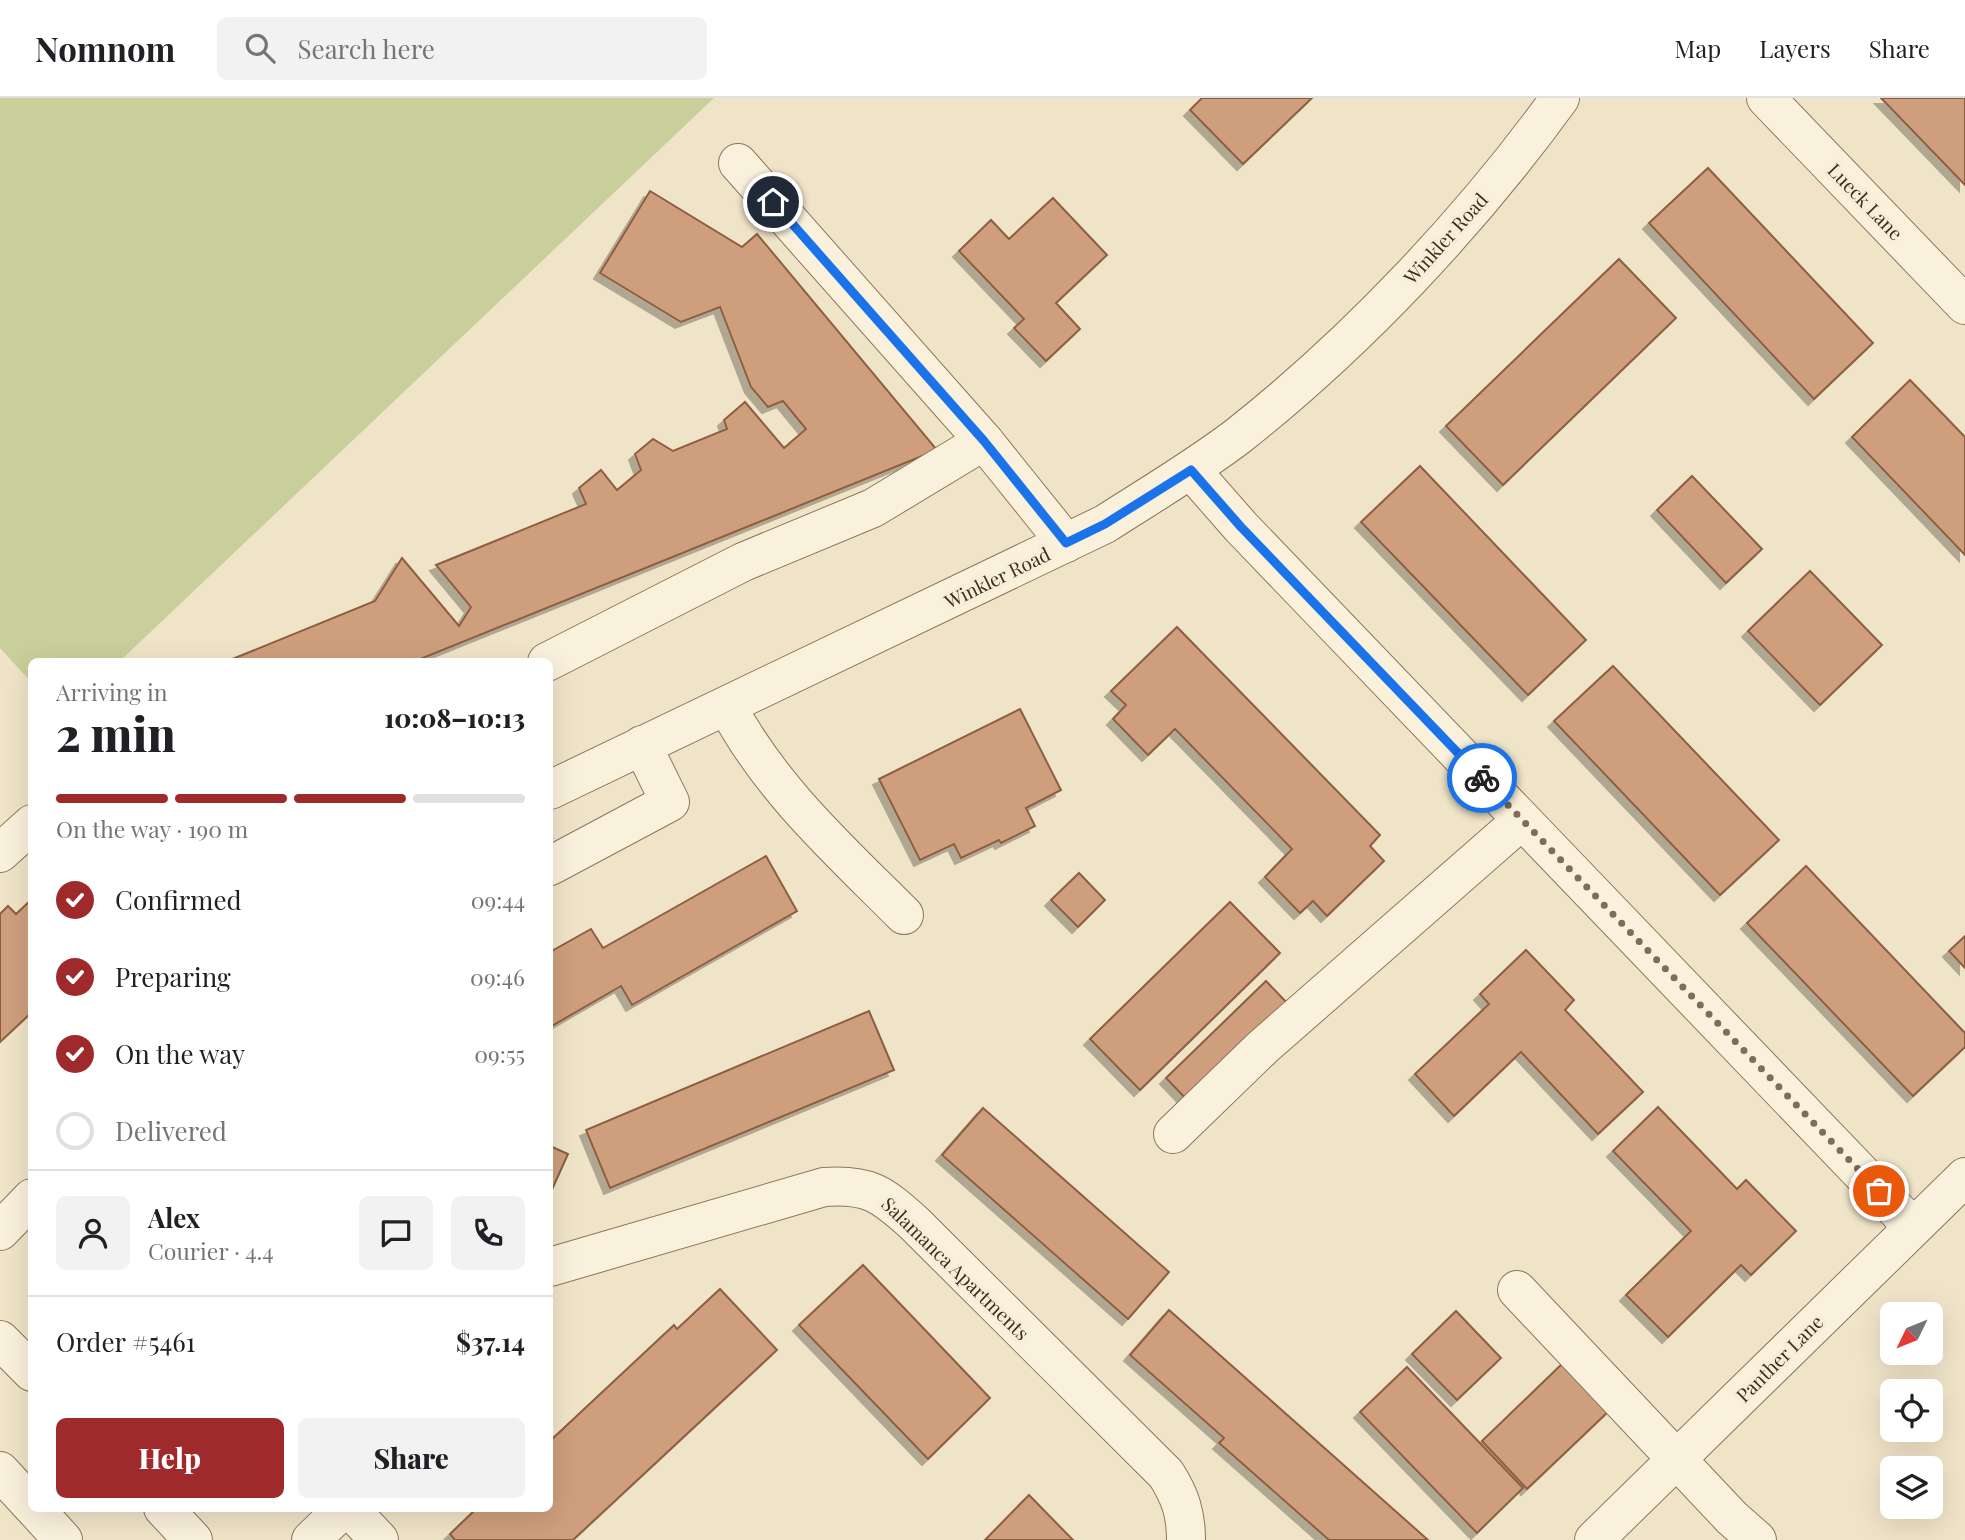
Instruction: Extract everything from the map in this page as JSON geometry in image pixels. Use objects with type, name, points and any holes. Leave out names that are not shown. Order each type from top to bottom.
[{"type":"street","name":"Winkler Road","points":[[553,789],[1105,524],[1191,470],[1272,408],[1374,314],[1441,245],[1501,176],[1560,98]]},
{"type":"street","name":"Lueck Lane","points":[[1766,98],[1965,305]]},
{"type":"street","points":[[738,163],[984,441],[1066,543]]},
{"type":"street","points":[[553,659],[743,562],[873,508],[984,441]]},
{"type":"street","points":[[1191,470],[1241,527],[1913,1227]]},
{"type":"street","points":[[727,706],[757,759],[797,807],[904,915]]},
{"type":"street","points":[[553,864],[670,802],[642,745]]},
{"type":"street","points":[[1173,1134],[1264,1047],[1522,820]]},
{"type":"street","points":[[0,853],[28,828]]},
{"type":"street","name":"Panther Lane","points":[[1594,1540],[1965,1177]]},
{"type":"street","name":"Salamanca Apartments","points":[[553,1266],[824,1187],[852,1185],[876,1192],[914,1223],[1166,1474],[1179,1494],[1186,1515],[1186,1540]]},
{"type":"street","points":[[1517,1290],[1676,1460],[1757,1540]]},
{"type":"street","points":[[0,1340],[28,1368]]},
{"type":"street","points":[[0,1471],[28,1502]]},
{"type":"street","points":[[38,1512],[63,1540]]},
{"type":"street","points":[[167,1512],[193,1540]]},
{"type":"street","points":[[311,1540],[342,1512]]},
{"type":"street","points":[[350,1512],[379,1540]]},
{"type":"green space","points":[[0,98],[714,98],[123,658],[28,658],[28,679],[0,648]]},
{"type":"building","points":[[1202,98],[1312,98],[1243,164],[1190,110]]},
{"type":"building","points":[[1881,98],[1965,98],[1965,185]]},
{"type":"building","points":[[1708,168],[1873,343],[1814,399],[1649,223]]},
{"type":"building","points":[[650,191],[742,247],[757,234],[937,450],[423,658],[235,658],[375,601],[402,558],[459,626],[471,607],[436,565],[586,504],[579,488],[601,470],[617,490],[641,470],[635,454],[653,439],[673,451],[727,429],[724,420],[745,402],[784,448],[806,429],[783,401],[768,407],[751,387],[720,307],[681,322],[600,273]]},
{"type":"building","points":[[1053,198],[1107,255],[1056,303],[1080,329],[1046,361],[1014,328],[1024,319],[959,251],[991,220],[1009,239]]},
{"type":"building","points":[[1619,259],[1676,318],[1503,485],[1446,426]]},
{"type":"building","points":[[1910,380],[1965,437],[1965,555],[1852,437]]},
{"type":"building","points":[[1420,466],[1586,640],[1528,695],[1361,522]]},
{"type":"building","points":[[1692,476],[1762,549],[1726,583],[1657,510]]},
{"type":"building","points":[[1810,571],[1882,645],[1820,705],[1748,631]]},
{"type":"building","points":[[1177,627],[1380,835],[1370,846],[1384,861],[1327,916],[1313,901],[1300,913],[1265,877],[1292,849],[1175,729],[1148,755],[1113,719],[1126,705],[1111,691]]},
{"type":"building","points":[[1613,666],[1779,840],[1720,895],[1554,721]]},
{"type":"building","points":[[1020,709],[1061,790],[1026,808],[1035,826],[1001,843],[999,840],[961,858],[954,844],[920,860],[879,779]]},
{"type":"building","points":[[766,856],[797,911],[632,1005],[621,986],[553,1025],[553,950],[591,929],[603,948]]},
{"type":"building","points":[[1806,866],[1965,1033],[1965,1047],[1913,1096],[1747,923]]},
{"type":"building","points":[[1079,873],[1105,900],[1078,927],[1051,900]]},
{"type":"building","points":[[1230,902],[1280,953],[1140,1090],[1090,1039]]},
{"type":"building","points":[[28,903],[28,1016],[0,1042],[0,914],[8,906],[16,914]]},
{"type":"building","points":[[1965,936],[1965,968],[1949,951]]},
{"type":"building","points":[[1526,950],[1574,1000],[1565,1010],[1643,1092],[1598,1134],[1521,1052],[1454,1116],[1415,1074],[1489,1004],[1480,994]]},
{"type":"building","points":[[1266,981],[1289,1005],[1189,1102],[1166,1078]]},
{"type":"building","points":[[869,1011],[894,1070],[610,1188],[586,1130]]},
{"type":"building","points":[[1658,1107],[1737,1189],[1746,1180],[1796,1231],[1751,1275],[1741,1265],[1668,1337],[1626,1295],[1691,1231],[1613,1151]]},
{"type":"building","points":[[983,1108],[1169,1272],[1128,1319],[942,1155]]},
{"type":"building","points":[[553,1147],[568,1154],[553,1187]]},
{"type":"building","points":[[863,1265],[990,1398],[928,1459],[799,1325]]},
{"type":"building","points":[[720,1289],[777,1350],[573,1540],[455,1540],[450,1534],[473,1512],[553,1512],[553,1438],[674,1325],[677,1329]]},
{"type":"building","points":[[1169,1310],[1428,1540],[1329,1540],[1219,1443],[1224,1438],[1130,1355]]},
{"type":"building","points":[[1456,1311],[1501,1358],[1457,1400],[1412,1354]]},
{"type":"building","points":[[1564,1362],[1610,1410],[1527,1489],[1482,1441]]},
{"type":"building","points":[[1407,1367],[1523,1488],[1477,1533],[1360,1412]]},
{"type":"building","points":[[1029,1495],[1073,1540],[985,1540]]},
{"type":"way so far","points":[[1482,778],[1879,1191]]},
{"type":"route","points":[[773,202],[984,441],[1066,543],[1105,524],[1191,470],[1241,527],[1482,778]]}]
